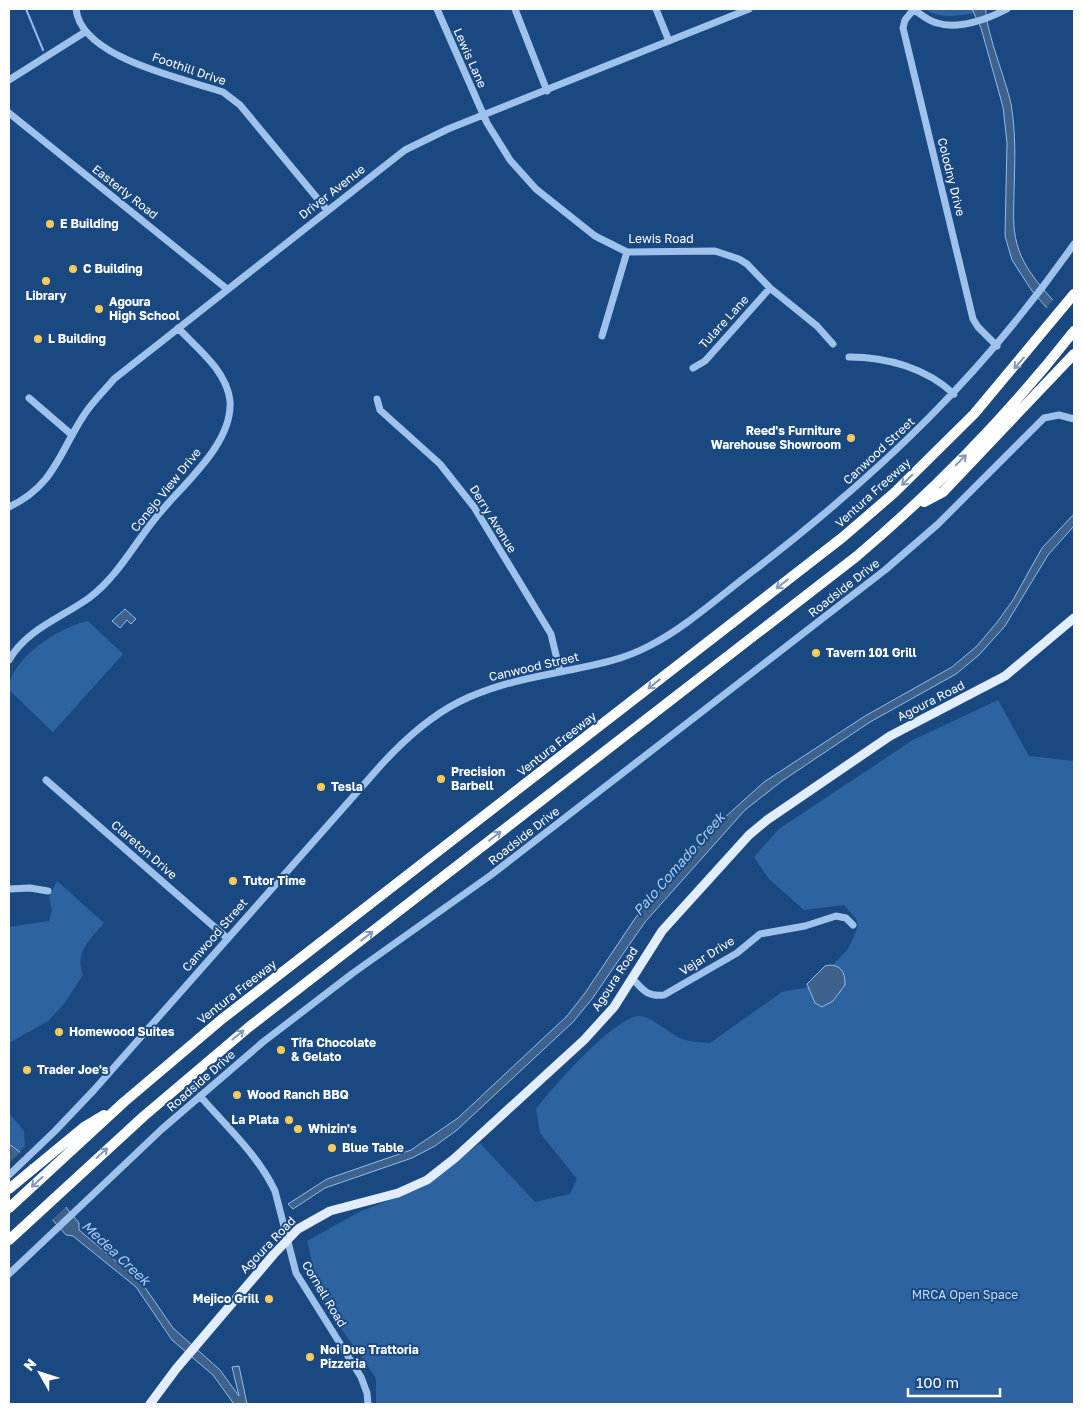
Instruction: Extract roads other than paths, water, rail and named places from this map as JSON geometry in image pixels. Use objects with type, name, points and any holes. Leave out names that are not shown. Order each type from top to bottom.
[{"type":"highway","name":"Ventura Freeway","points":[[9,1208],[22,1196],[48,1165],[222,1019],[843,537],[894,493],[974,414],[1074,294]]},
{"type":"highway","points":[[9,1240],[144,1116],[249,1027],[857,556],[914,507],[1006,413],[1074,331]]},
{"type":"highway","points":[[914,507],[943,492],[1074,354]]},
{"type":"highway","points":[[11,1188],[48,1165]]},
{"type":"main road","name":"Agoura Road","points":[[150,1404],[167,1380],[286,1240],[298,1229],[318,1216],[346,1205],[411,1188],[442,1169],[601,1023],[662,931],[749,835],[767,820],[890,736],[1005,676],[1074,618]]},
{"type":"main road","name":"Agoura Road","points":[[142,1404],[167,1380]]},
{"type":"street","name":"Foothill Drive","points":[[76,9],[80,24],[85,32],[104,48],[126,60],[223,92],[232,98],[240,105],[327,210]]},
{"type":"street","name":"Lewis Lane","points":[[436,9],[483,116]]},
{"type":"street","points":[[515,9],[548,90]]},
{"type":"street","points":[[656,9],[669,41]]},
{"type":"street","name":"Driver Avenue","points":[[9,507],[38,489],[59,461],[84,414],[114,379],[405,150],[429,137],[750,9]]},
{"type":"street","points":[[914,9],[935,23],[944,25],[976,21],[1007,9]]},
{"type":"street","name":"Colodny Drive","points":[[914,9],[905,20],[903,28],[973,319],[978,327],[997,346]]},
{"type":"street","points":[[9,80],[85,32]]},
{"type":"street","name":"Easterly Road","points":[[9,113],[227,289]]},
{"type":"street","name":"Lewis Road","points":[[483,116],[510,160],[536,189],[590,233],[627,252],[722,252],[747,264],[770,288],[816,326],[833,344]]},
{"type":"street","name":"Canwood Street","points":[[9,1175],[78,1108],[227,938],[418,726],[448,707],[482,691],[512,681],[611,662],[648,647],[671,633],[851,493],[898,450],[954,394],[997,346],[1074,244]]},
{"type":"street","points":[[602,336],[627,252]]},
{"type":"street","name":"Tulare Lane","points":[[693,368],[705,360],[770,288]]},
{"type":"street","name":"Conejo View Drive","points":[[9,660],[21,643],[35,630],[90,597],[112,576],[156,517],[199,469],[216,446],[229,413],[228,388],[222,376],[178,328]]},
{"type":"street","points":[[849,356],[871,357],[925,372],[954,394]]},
{"type":"street","points":[[29,398],[72,435]]},
{"type":"street","name":"Derry Avenue","points":[[377,399],[380,410],[440,464],[474,507],[551,634],[560,672]]},
{"type":"street","name":"Roadside Drive","points":[[9,1274],[54,1230],[200,1096],[263,1042],[345,978],[491,875],[885,570],[938,524],[1038,423],[1052,415],[1074,419]]},
{"type":"street","name":"Clareton Drive","points":[[46,780],[227,938]]},
{"type":"street","points":[[9,889],[48,891]]},
{"type":"street","name":"Vejar Drive","points":[[632,978],[645,993],[654,996],[664,995],[737,953],[760,934],[805,926],[836,916],[846,918],[853,925]]},
{"type":"street","name":"Cornell Road","points":[[200,1096],[241,1142],[270,1180],[275,1191],[292,1262],[301,1283],[362,1377],[368,1393],[368,1404]]},
{"type":"waterway","points":[[26,9],[43,50]]},
{"type":"place","name":"E Building","points":[[50,224]]},
{"type":"place","name":"C Building","points":[[73,269]]},
{"type":"place","name":"Library","points":[[46,281]]},
{"type":"place","name":"Agoura High School","points":[[99,309]]},
{"type":"place","name":"L Building","points":[[38,339]]},
{"type":"place","name":"Reed's Furniture Warehouse Showroom","points":[[851,438]]},
{"type":"place","name":"Tavern 101 Grill","points":[[816,653]]},
{"type":"place","name":"Precision Barbell","points":[[441,779]]},
{"type":"place","name":"Tesla","points":[[321,787]]},
{"type":"place","name":"Tutor Time","points":[[233,881]]},
{"type":"place","name":"Homewood Suites","points":[[59,1032]]},
{"type":"place","name":"Tifa Chocolate & Gelato","points":[[281,1050]]},
{"type":"place","name":"Trader Joe's","points":[[27,1070]]},
{"type":"place","name":"Wood Ranch BBQ","points":[[237,1095]]},
{"type":"place","name":"La Plata","points":[[289,1120]]},
{"type":"place","name":"Whizin's","points":[[298,1129]]},
{"type":"place","name":"Blue Table","points":[[332,1148]]},
{"type":"place","name":"Mejico Grill","points":[[269,1299]]},
{"type":"place","name":"Noi Due Trattoria Pizzeria","points":[[310,1357]]},
{"type":"water label","name":"Palo Comado Creek","points":[[679,864]]},
{"type":"water label","name":"Medea Creek","points":[[116,1253]]},
{"type":"park label","name":"MRCA Open Space","points":[[965,1295]]}]
